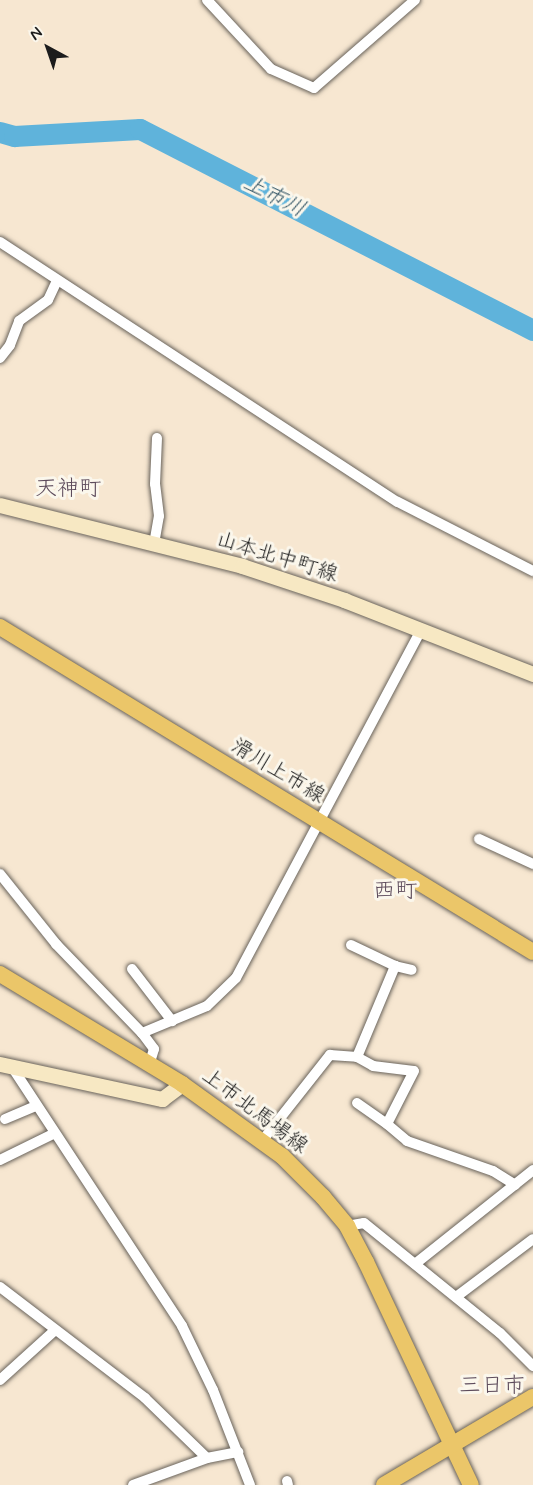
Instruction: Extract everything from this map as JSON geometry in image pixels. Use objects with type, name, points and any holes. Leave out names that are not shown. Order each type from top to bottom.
[{"type":"main road","name":"山本北中町線","points":[[0,505],[242,566],[421,630],[533,674]]},
{"type":"main road","name":"滑川上市線","points":[[0,627],[533,952]]},
{"type":"main road","name":"上市北馬場線","points":[[0,974],[182,1084],[282,1156],[346,1226],[456,1446],[471,1485]]},
{"type":"main road","points":[[6,1065],[162,1099],[182,1084]]},
{"type":"main road","points":[[384,1485],[456,1446],[533,1397]]},
{"type":"street","points":[[207,0],[271,69],[314,88],[415,0]]},
{"type":"street","points":[[0,242],[398,502],[533,571]]},
{"type":"street","points":[[0,358],[10,345],[19,321],[48,300],[57,281]]},
{"type":"street","points":[[154,544],[159,516],[155,484],[157,438]]},
{"type":"street","points":[[142,1034],[207,1006],[236,978],[421,630]]},
{"type":"street","points":[[479,839],[533,864]]},
{"type":"street","points":[[0,874],[56,944],[154,1049],[149,1065]]},
{"type":"street","points":[[351,945],[395,966],[412,970]]},
{"type":"street","points":[[357,1057],[395,966]]},
{"type":"street","points":[[132,969],[172,1021]]},
{"type":"street","points":[[262,1141],[330,1055],[357,1057],[373,1066],[414,1071],[387,1124]]},
{"type":"street","points":[[6,1065],[182,1326],[250,1485]]},
{"type":"street","points":[[357,1103],[407,1141],[493,1171],[515,1185]]},
{"type":"street","points":[[5,1119],[35,1106]]},
{"type":"street","points":[[0,1160],[53,1134]]},
{"type":"street","points":[[415,1264],[533,1170]]},
{"type":"street","points":[[346,1226],[364,1223],[456,1297],[533,1366]]},
{"type":"street","points":[[456,1297],[533,1239]]},
{"type":"street","points":[[0,1287],[54,1331],[145,1398],[207,1458]]},
{"type":"street","points":[[0,1380],[54,1331]]},
{"type":"street","points":[[133,1485],[207,1458],[237,1452]]},
{"type":"waterway","name":"上市川","points":[[0,132],[14,136],[140,129],[533,330]]},
{"type":"district","name":"天神町","points":[[68,490]]},
{"type":"district","name":"西町","points":[[395,892]]},
{"type":"district","name":"三日市","points":[[492,1387]]}]
